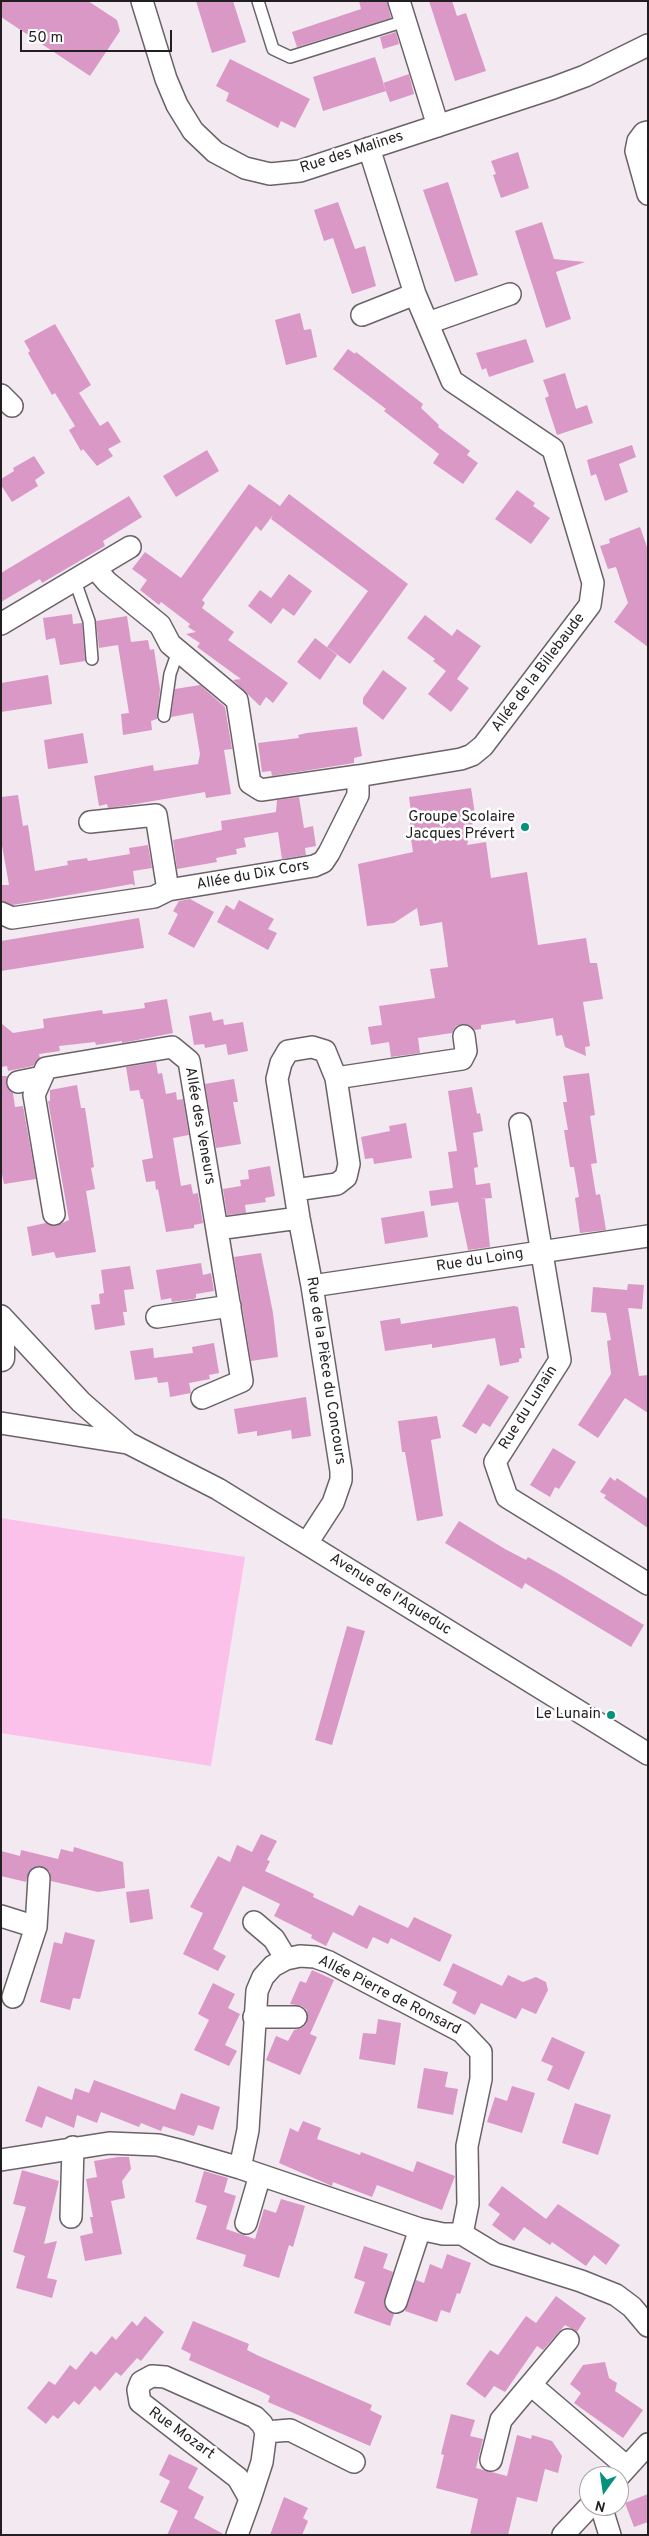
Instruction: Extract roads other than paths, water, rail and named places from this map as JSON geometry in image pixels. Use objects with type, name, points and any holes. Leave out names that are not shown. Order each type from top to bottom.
[{"type":"street","name":"Rue des Malines","points":[[142,1],[166,78],[177,105],[193,131],[215,152],[245,168],[270,174],[300,171],[585,76],[648,44]]},
{"type":"street","points":[[402,11],[438,126]]},
{"type":"street","points":[[648,132],[644,133],[638,141],[636,151],[648,194]]},
{"type":"street","name":"Allée de la Billebaude","points":[[358,776],[461,759],[472,755],[483,746],[590,605],[593,584],[553,449],[452,381],[416,294],[369,148]]},
{"type":"street","points":[[362,315],[416,294]]},
{"type":"street","points":[[428,323],[510,294]]},
{"type":"street","points":[[1,624],[130,547]]},
{"type":"street","points":[[95,568],[107,582],[160,625],[170,644],[237,700],[250,783],[261,790],[358,776]]},
{"type":"street","name":"Allée du Dix Cors","points":[[1,913],[12,918],[154,897],[168,890],[314,866],[322,862],[330,853],[358,795],[358,776]]},
{"type":"street","points":[[90,822],[156,815],[168,890]]},
{"type":"street","points":[[336,1078],[462,1059],[466,1051],[464,1036]]},
{"type":"street","name":"Allée des Veneurs","points":[[18,1082],[42,1077],[46,1068],[172,1047],[189,1062],[242,1381],[202,1398]]},
{"type":"street","name":"Rue de la Pièce du Concours","points":[[295,1190],[337,1184],[346,1176],[349,1164],[336,1078],[325,1051],[312,1047],[288,1051],[281,1063],[277,1079],[298,1218],[312,1286],[341,1480],[333,1503],[307,1543]]},
{"type":"street","points":[[42,1077],[34,1095],[54,1214]]},
{"type":"street","name":"Rue du Lunain","points":[[520,1124],[560,1360],[495,1462],[507,1497],[648,1584]]},
{"type":"street","points":[[217,1230],[298,1218]]},
{"type":"street","name":"Rue du Loing","points":[[312,1286],[648,1236]]},
{"type":"street","points":[[157,1317],[230,1306]]},
{"type":"street","name":"Avenue de l'Aqueduc","points":[[1,1316],[81,1402],[128,1443],[218,1489],[648,1754]]},
{"type":"street","points":[[1,1330],[1,1358]]},
{"type":"street","name":"Avenue de l'Aqueduc","points":[[1,1423],[128,1443]]},
{"type":"street","points":[[13,1997],[36,1927],[39,1878]]},
{"type":"street","points":[[1,1916],[36,1927]]},
{"type":"street","points":[[240,2168],[248,2130],[257,1991],[264,1977],[273,1966],[286,1959],[274,1940],[254,1922]]},
{"type":"street","name":"Allée Pierre de Ronsard","points":[[286,1959],[300,1956],[315,1957],[330,1962],[462,2032],[482,2052],[482,2079],[467,2146],[468,2204],[462,2234]]},
{"type":"street","points":[[254,2017],[296,2017]]},
{"type":"street","points":[[1,2160],[73,2147],[109,2143],[158,2145],[240,2168],[420,2230],[443,2234],[462,2234],[495,2254],[580,2281],[616,2295],[632,2307],[648,2326]]},
{"type":"street","points":[[71,2217],[73,2147]]},
{"type":"street","points":[[246,2223],[260,2175]]},
{"type":"street","points":[[396,2302],[420,2230]]},
{"type":"street","points":[[491,2460],[501,2420],[568,2340]]},
{"type":"street","name":"Rue Mozart","points":[[250,2499],[238,2478],[140,2402],[138,2390],[141,2382],[152,2376],[165,2377],[254,2417],[262,2424],[266,2432]]},
{"type":"street","points":[[531,2385],[617,2466]]},
{"type":"street","points":[[237,2535],[262,2462],[266,2432],[290,2430],[354,2462]]},
{"type":"street","points":[[628,2466],[648,2444]]},
{"type":"street","points":[[563,2535],[581,2516]]},
{"type":"street","points":[[604,2516],[610,2535]]},
{"type":"lane","points":[[258,1],[273,49],[290,57],[402,11]]},
{"type":"lane","points":[[75,581],[90,621],[92,659]]},
{"type":"lane","points":[[164,716],[170,674],[178,651]]},
{"type":"place","name":"Groupe Scolaire Jacques Prévert","points":[[525,827]]},
{"type":"place","name":"Le Lunain","points":[[611,1715]]}]
